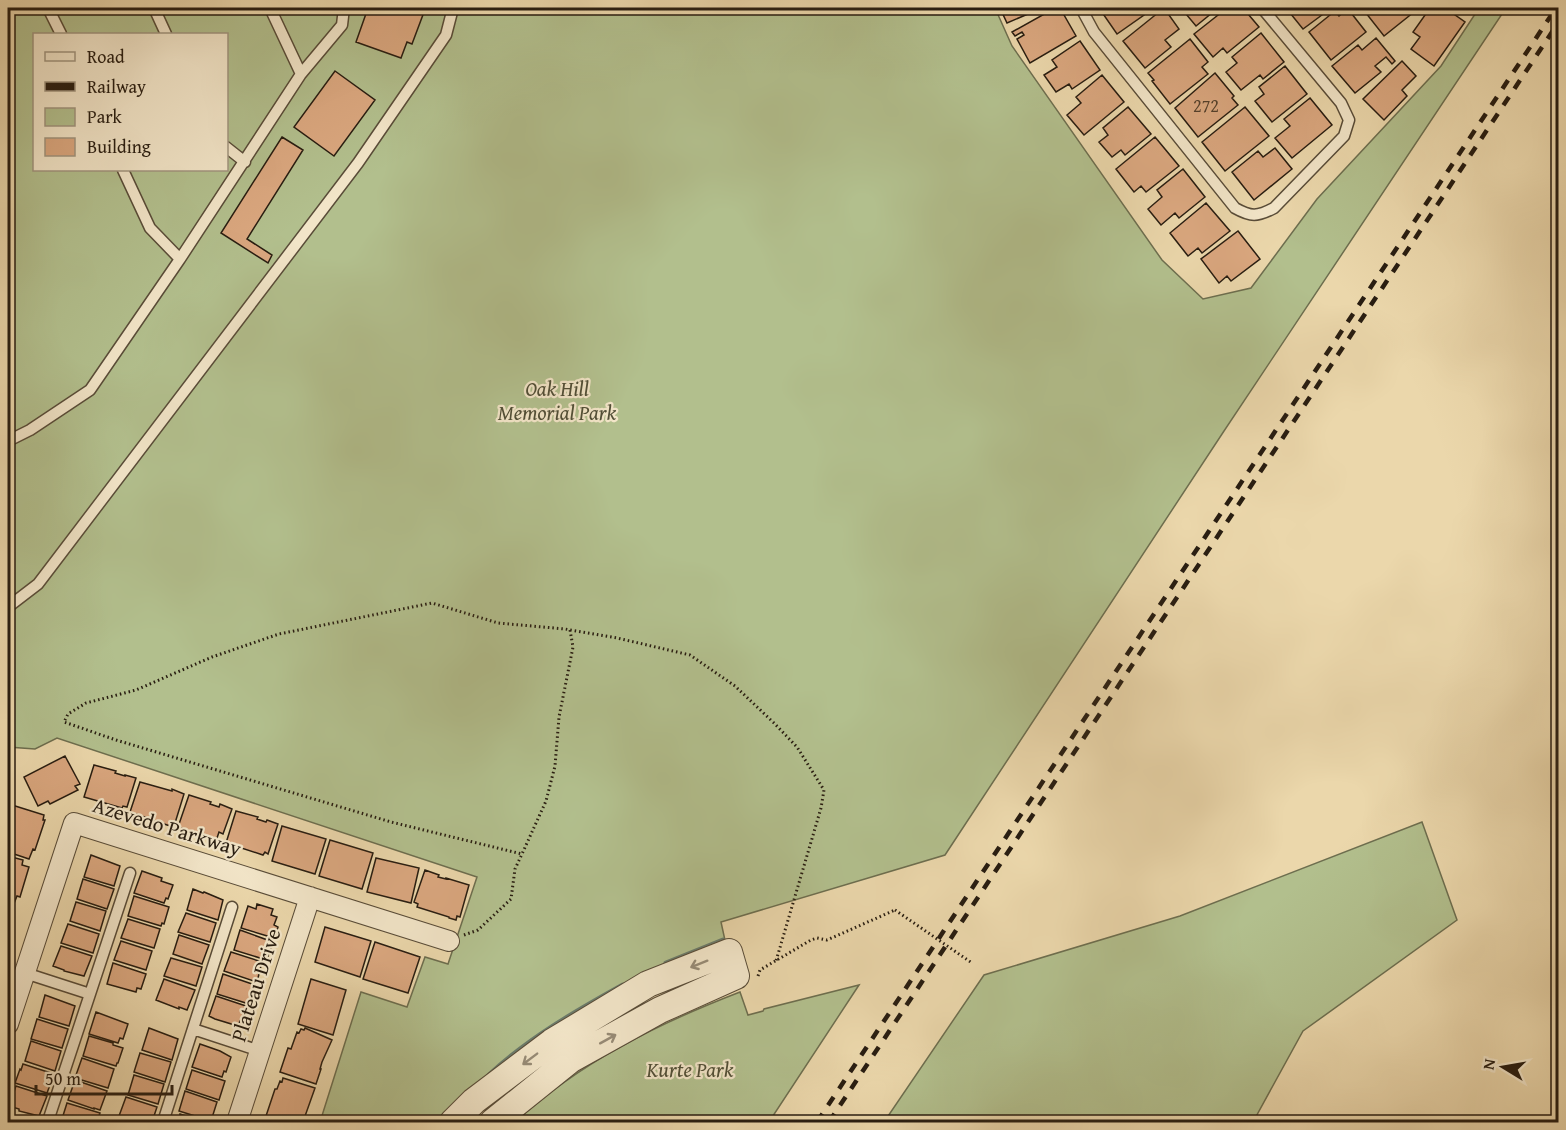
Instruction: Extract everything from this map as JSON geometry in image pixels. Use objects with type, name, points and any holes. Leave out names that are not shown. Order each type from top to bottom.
[{"type":"street","name":"Azevedo Parkway","points":[[8,1024],[74,823],[310,897]]},
{"type":"street","points":[[310,897],[448,941]]},
{"type":"street","name":"Plateau Drive","points":[[237,1122],[310,897]]},
{"type":"street","points":[[453,1122],[474,1101],[552,1042],[648,984],[729,951],[736,976],[660,1010],[570,1060],[493,1122]]},
{"type":"lane","points":[[48,8],[60,33]]},
{"type":"lane","points":[[154,8],[166,33]]},
{"type":"lane","points":[[270,8],[301,74]]},
{"type":"lane","points":[[8,441],[30,430],[90,390],[245,162],[301,74],[342,25],[344,8]]},
{"type":"lane","points":[[8,607],[38,584],[358,163],[446,35],[453,8]]},
{"type":"lane","points":[[1081,8],[1094,32],[1235,208],[1248,215],[1262,215],[1274,208],[1344,136],[1349,120],[1341,103],[1262,8]]},
{"type":"lane","points":[[228,149],[245,162]]},
{"type":"lane","points":[[123,171],[150,228],[180,259]]},
{"type":"lane","points":[[49,1118],[130,873]]},
{"type":"lane","points":[[163,1122],[232,907]]},
{"type":"lane","points":[[25,973],[90,994]]},
{"type":"lane","points":[[193,1029],[260,1051]]},
{"type":"path","points":[[522,854],[391,822],[116,740],[64,722],[68,714],[86,703],[136,690],[212,657],[279,634],[432,603],[498,623],[570,630],[617,638],[690,656],[735,686],[796,747],[824,790],[821,808],[776,961]]},
{"type":"path","points":[[448,941],[478,930],[511,899],[515,869],[546,801],[555,766],[559,717],[573,647],[570,630]]},
{"type":"path","points":[[757,978],[760,970],[811,940],[817,938],[826,940],[896,910],[972,963]]},
{"type":"path","points":[[8,1114],[33,1122]]},
{"type":"green space","name":"Oak Hill Memorial Park","points":[[8,8],[995,8],[1012,46],[1162,260],[1203,299],[1251,288],[1317,199],[1441,66],[1479,8],[1506,8],[945,855],[721,922],[726,945],[445,1122],[320,1122],[361,992],[407,1007],[425,957],[448,964],[477,877],[57,738],[35,749],[8,747]]},
{"type":"green space","points":[[1422,822],[1457,920],[1303,1031],[1253,1122],[884,1122],[984,975],[1180,916]]},
{"type":"green space","name":"Kurte Park","points":[[859,985],[769,1122],[515,1122],[540,1100],[593,1063],[649,1031],[709,1004],[740,992],[748,1015]]},
{"type":"building","points":[[368,8],[420,8],[419,11],[424,12],[412,44],[407,42],[401,58],[356,42]]},
{"type":"building","points":[[1000,8],[1042,8],[1007,23]]},
{"type":"building","points":[[1055,8],[1060,8],[1076,36],[1030,63],[1017,39],[1024,35],[1022,32],[1015,36],[1012,32]]},
{"type":"building","points":[[1099,8],[1139,8],[1144,15],[1117,34]]},
{"type":"building","points":[[1164,8],[1179,29],[1165,40],[1171,47],[1145,68],[1123,41]]},
{"type":"building","points":[[1181,8],[1218,8],[1196,26]]},
{"type":"building","points":[[1227,8],[1243,8],[1259,27],[1227,53],[1223,48],[1213,57],[1194,34]]},
{"type":"building","points":[[1286,8],[1329,8],[1330,9],[1303,29]]},
{"type":"building","points":[[1362,8],[1419,8],[1384,36]]},
{"type":"building","points":[[1430,8],[1445,8],[1465,22],[1434,66],[1411,49],[1420,37],[1413,32]]},
{"type":"building","points":[[1348,9],[1366,32],[1331,60],[1309,32],[1335,11],[1339,16]]},
{"type":"building","points":[[1261,33],[1284,62],[1263,79],[1260,75],[1241,90],[1226,72],[1237,63],[1232,57]]},
{"type":"building","points":[[1376,38],[1395,61],[1392,64],[1386,57],[1375,66],[1381,72],[1355,93],[1332,66],[1358,45],[1362,50]]},
{"type":"building","points":[[1190,39],[1208,62],[1202,67],[1208,74],[1170,104],[1148,73]]},
{"type":"building","points":[[1080,41],[1100,70],[1072,89],[1069,84],[1056,92],[1044,75],[1057,67],[1052,60]]},
{"type":"building","points":[[1402,61],[1416,76],[1402,90],[1407,96],[1384,120],[1363,99]]},
{"type":"building","points":[[1285,66],[1307,94],[1272,122],[1255,101],[1264,94],[1259,87]]},
{"type":"building","points":[[335,71],[375,100],[334,156],[294,127]]},
{"type":"building","points":[[1215,73],[1234,96],[1232,98],[1238,105],[1198,137],[1175,108]]},
{"type":"building","points":[[1102,75],[1124,102],[1084,135],[1067,115],[1081,103],[1076,97]]},
{"type":"building","points":[[1310,98],[1332,125],[1292,158],[1275,138],[1290,126],[1284,119]]},
{"type":"building","points":[[1128,107],[1151,134],[1125,155],[1121,150],[1112,157],[1099,142],[1108,135],[1103,128]]},
{"type":"building","points":[[1245,107],[1269,136],[1225,171],[1202,142]]},
{"type":"building","points":[[282,137],[303,150],[247,239],[272,255],[268,263],[221,233]]},
{"type":"building","points":[[1155,137],[1179,166],[1146,192],[1141,186],[1134,192],[1116,169]]},
{"type":"building","points":[[1275,148],[1292,169],[1254,200],[1232,172],[1258,151],[1263,157]]},
{"type":"building","points":[[1183,169],[1205,197],[1179,218],[1175,213],[1161,225],[1148,209],[1162,197],[1157,190]]},
{"type":"building","points":[[1206,203],[1230,231],[1202,253],[1198,248],[1188,256],[1170,233]]},
{"type":"building","points":[[1238,231],[1260,259],[1231,281],[1227,276],[1219,283],[1201,259]]},
{"type":"building","points":[[65,756],[80,784],[75,786],[78,790],[50,804],[48,801],[38,806],[24,777]]},
{"type":"building","points":[[94,765],[136,778],[127,807],[122,808],[84,797]]},
{"type":"building","points":[[140,782],[184,794],[175,823],[172,821],[170,826],[130,812]]},
{"type":"building","points":[[189,795],[219,807],[220,804],[232,809],[223,834],[219,832],[216,841],[178,827]]},
{"type":"building","points":[[12,805],[44,815],[43,820],[45,820],[35,850],[33,849],[29,859],[8,852],[8,819]]},
{"type":"building","points":[[236,811],[278,824],[268,854],[265,852],[263,855],[226,843]]},
{"type":"building","points":[[282,826],[326,839],[315,874],[272,861]]},
{"type":"building","points":[[330,840],[373,853],[362,889],[319,876]]},
{"type":"building","points":[[91,855],[120,866],[114,886],[84,877]]},
{"type":"building","points":[[8,856],[23,860],[22,865],[29,867],[20,897],[17,896],[13,906],[8,904]]},
{"type":"building","points":[[376,858],[419,868],[411,903],[367,892]]},
{"type":"building","points":[[425,870],[439,875],[438,877],[469,885],[460,917],[457,916],[456,920],[417,907],[418,904],[414,902]]},
{"type":"building","points":[[142,871],[162,878],[161,881],[173,885],[164,903],[134,893]]},
{"type":"building","points":[[83,879],[114,889],[107,909],[77,899]]},
{"type":"building","points":[[193,889],[223,900],[218,920],[187,910]]},
{"type":"building","points":[[134,896],[169,907],[164,924],[162,923],[161,926],[128,916]]},
{"type":"building","points":[[76,902],[106,911],[100,931],[70,921]]},
{"type":"building","points":[[257,904],[273,909],[271,915],[277,917],[274,925],[278,927],[274,938],[241,928],[248,906],[256,909]]},
{"type":"building","points":[[186,913],[216,923],[210,942],[178,932]]},
{"type":"building","points":[[128,919],[160,929],[154,948],[121,938]]},
{"type":"building","points":[[68,924],[99,934],[93,953],[61,943]]},
{"type":"building","points":[[325,927],[371,941],[360,977],[315,962]]},
{"type":"building","points":[[240,930],[273,942],[268,956],[264,955],[262,959],[234,950]]},
{"type":"building","points":[[179,935],[209,945],[202,964],[173,954]]},
{"type":"building","points":[[121,941],[152,951],[146,970],[114,960]]},
{"type":"building","points":[[375,942],[420,957],[408,993],[363,979]]},
{"type":"building","points":[[61,946],[92,956],[84,976],[53,966]]},
{"type":"building","points":[[231,952],[262,962],[257,982],[224,971]]},
{"type":"building","points":[[171,958],[202,967],[196,986],[164,976]]},
{"type":"building","points":[[113,963],[146,974],[141,989],[137,988],[136,992],[107,984]]},
{"type":"building","points":[[223,974],[255,985],[249,1004],[217,994]]},
{"type":"building","points":[[164,979],[195,990],[187,1010],[156,1000]]},
{"type":"building","points":[[311,979],[346,990],[333,1035],[298,1024]]},
{"type":"building","points":[[45,995],[75,1006],[69,1026],[39,1017]]},
{"type":"building","points":[[216,996],[249,1007],[244,1022],[240,1021],[238,1026],[209,1016]]},
{"type":"building","points":[[96,1012],[128,1024],[123,1039],[120,1038],[118,1043],[89,1034]]},
{"type":"building","points":[[37,1019],[68,1029],[62,1048],[31,1039]]},
{"type":"building","points":[[149,1028],[178,1039],[172,1060],[142,1050]]},
{"type":"building","points":[[305,1028],[332,1040],[322,1062],[316,1084],[280,1072],[288,1048],[291,1049],[297,1032]]},
{"type":"building","points":[[89,1036],[123,1048],[116,1066],[83,1056]]},
{"type":"building","points":[[31,1041],[61,1051],[55,1071],[25,1061]]},
{"type":"building","points":[[200,1044],[231,1057],[222,1077],[192,1067]]},
{"type":"building","points":[[140,1053],[171,1062],[165,1082],[134,1072]]},
{"type":"building","points":[[82,1058],[114,1069],[108,1088],[75,1078]]},
{"type":"building","points":[[23,1064],[54,1074],[47,1093],[15,1083]]},
{"type":"building","points":[[192,1070],[225,1081],[219,1100],[186,1089]]},
{"type":"building","points":[[134,1075],[164,1084],[158,1104],[128,1095]]},
{"type":"building","points":[[283,1078],[315,1088],[304,1119],[307,1120],[306,1122],[264,1122],[275,1089]]},
{"type":"building","points":[[75,1080],[107,1091],[100,1110],[68,1100]]},
{"type":"building","points":[[16,1086],[47,1096],[39,1116],[9,1106]]},
{"type":"building","points":[[185,1091],[217,1102],[211,1121],[179,1111]]},
{"type":"building","points":[[126,1097],[157,1107],[152,1122],[138,1122],[119,1116]]},
{"type":"building","points":[[67,1103],[100,1113],[97,1122],[61,1122]]},
{"type":"building","points":[[180,1114],[204,1122],[178,1122]]},
{"type":"waterway","points":[[666,963],[723,940]]},
{"type":"waterway","points":[[489,1075],[537,1037],[623,985]]},
{"type":"waterway","points":[[437,1122],[446,1113]]},
{"type":"railway","points":[[817,1122],[1556,8]]},
{"type":"railway","points":[[829,1122],[1558,23]]}]
